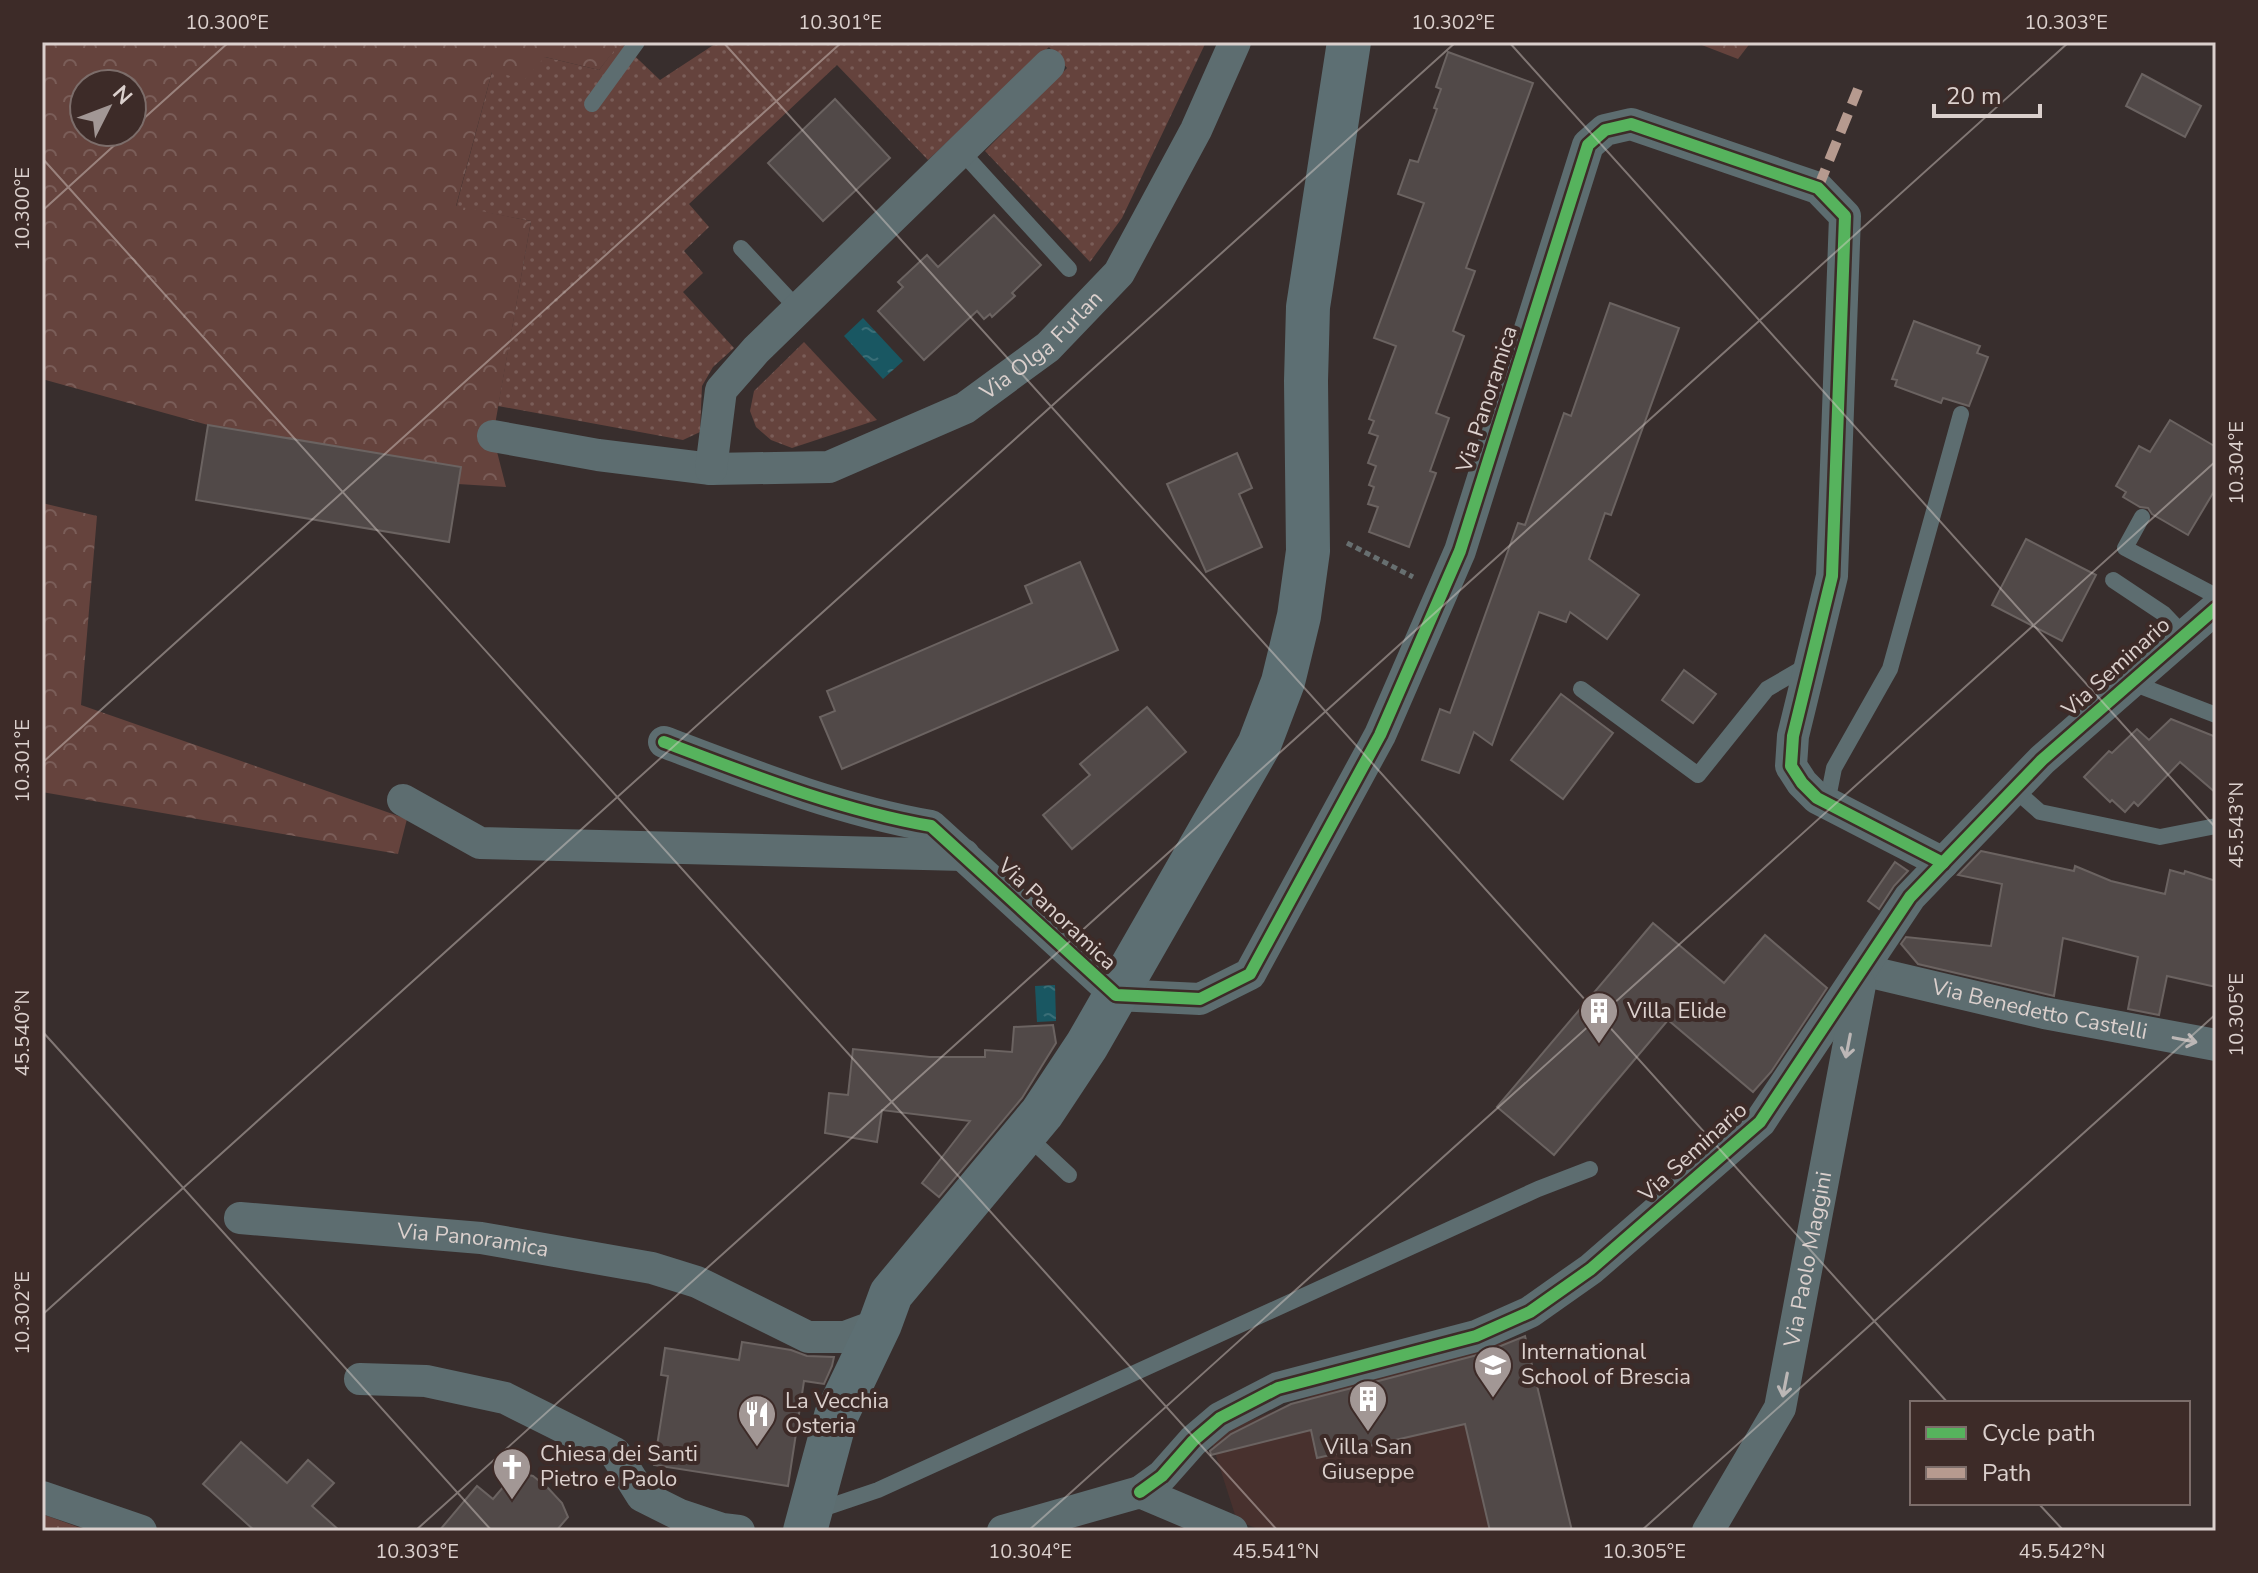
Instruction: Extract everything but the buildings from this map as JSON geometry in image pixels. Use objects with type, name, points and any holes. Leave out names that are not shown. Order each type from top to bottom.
[{"type":"street","name":"Via Olga Furlan","points":[[493,436],[598,455],[711,469],[829,467],[965,408],[1048,347],[1119,273],[1196,130],[1235,42]]},
{"type":"street","name":"Via Panoramica","points":[[807,1522],[836,1416],[891,1294],[1042,1113],[1087,1045],[1259,745],[1283,682],[1299,616],[1308,551],[1308,307],[1349,42]]},
{"type":"street","points":[[711,469],[721,390],[756,350],[1049,65]]},
{"type":"street","name":"Via Panoramica","points":[[664,742],[765,781],[894,820],[931,826],[1116,995],[1200,999],[1250,974],[1380,735],[1460,551],[1588,145],[1605,130],[1631,124],[1818,188],[1845,216],[1832,576],[1793,736],[1791,766],[1817,798],[1943,863]]},
{"type":"street","name":"Via Seminario","points":[[1140,1492],[1162,1476],[1193,1441],[1220,1418],[1266,1394],[1278,1388],[1476,1336],[1530,1312],[1636,1240],[1746,1144],[1910,897],[2042,760],[2216,608]]},
{"type":"street","name":"Via Panoramica","points":[[403,800],[480,843],[964,855]]},
{"type":"street","name":"Via Benedetto Castelli","points":[[1862,970],[2044,1013],[2216,1045]]},
{"type":"street","name":"Via Paolo Maggini","points":[[1708,1531],[1780,1408],[1862,970]]},
{"type":"street","name":"Via Panoramica","points":[[240,1218],[481,1238],[652,1268],[697,1282],[808,1337],[845,1337],[880,1324]]},
{"type":"street","points":[[360,1379],[426,1381],[505,1398],[615,1453],[642,1496],[680,1515],[722,1529],[739,1531]]},
{"type":"street","points":[[1003,1531],[1140,1492],[1227,1530]]},
{"type":"street","points":[[42,1497],[141,1531]]},
{"type":"lane","points":[[592,104],[637,42]]},
{"type":"lane","points":[[961,151],[1069,269]]},
{"type":"lane","points":[[741,248],[798,309]]},
{"type":"lane","points":[[1827,803],[1834,768],[1890,669],[1961,414]]},
{"type":"lane","points":[[2142,517],[2125,548],[2216,596]]},
{"type":"lane","points":[[2113,580],[2164,614],[2184,635]]},
{"type":"lane","points":[[1581,689],[1698,775],[1767,689],[1811,663]]},
{"type":"lane","points":[[2130,682],[2216,715]]},
{"type":"lane","points":[[2014,789],[2040,812],[2160,837],[2216,826]]},
{"type":"lane","points":[[1024,1134],[1069,1175]]},
{"type":"lane","points":[[807,1522],[1523,1196],[1590,1169]]},
{"type":"path","points":[[1355,546],[1442,592]]},
{"type":"shaded area","points":[[1525,1336],[1572,1531],[1264,1531],[1237,1521],[1210,1437],[1321,1392]]},
{"type":"green space","points":[[42,42],[621,42],[599,70],[545,57],[525,79],[492,72],[456,206],[531,221],[493,436],[506,487],[458,484],[460,467],[208,425],[42,379]]},
{"type":"green space","points":[[620,42],[660,80],[718,42],[1206,42],[1122,218],[1090,262],[985,151],[1067,68],[1049,47],[928,160],[837,65],[689,204],[709,227],[684,251],[703,273],[683,292],[734,348],[713,367],[702,386],[700,432],[683,440],[498,406],[531,221],[456,207],[492,72],[545,57],[599,70]]},
{"type":"green space","points":[[1694,42],[1751,42],[1738,59]]},
{"type":"green space","points":[[804,342],[877,420],[792,448],[771,440],[756,427],[750,411],[754,391]]},
{"type":"green space","points":[[42,503],[97,516],[81,705],[407,819],[398,854],[42,792]]},
{"type":"green space","points":[[42,1514],[89,1531],[42,1531]]},
{"type":"water","points":[[863,318],[903,361],[883,379],[844,336]]},
{"type":"water","points":[[1055,985],[1056,1021],[1037,1022],[1035,986]]},
{"type":"marked path","points":[[1818,188],[1858,89]]},
{"type":"cycle path","points":[[664,742],[829,801],[931,826],[1116,995],[1200,999],[1250,974],[1380,735],[1460,551],[1588,145],[1605,130],[1631,124],[1818,188],[1845,216],[1832,576],[1793,736],[1791,766],[1817,798],[1943,863]]},
{"type":"cycle path","points":[[1140,1492],[1162,1476],[1193,1441],[1220,1418],[1278,1388],[1476,1336],[1530,1312],[1591,1269],[1760,1122],[1910,897],[2042,760],[2216,608]]},
{"type":"place","name":"Villa Elide","points":[[1599,1045]]},
{"type":"place","name":"International School of Brescia","points":[[1493,1399]]},
{"type":"place","name":"Villa San Giuseppe","points":[[1368,1433]]},
{"type":"place","name":"La Vecchia Osteria","points":[[757,1448]]},
{"type":"place","name":"Chiesa dei Santi Pietro e Paolo","points":[[512,1501]]}]
